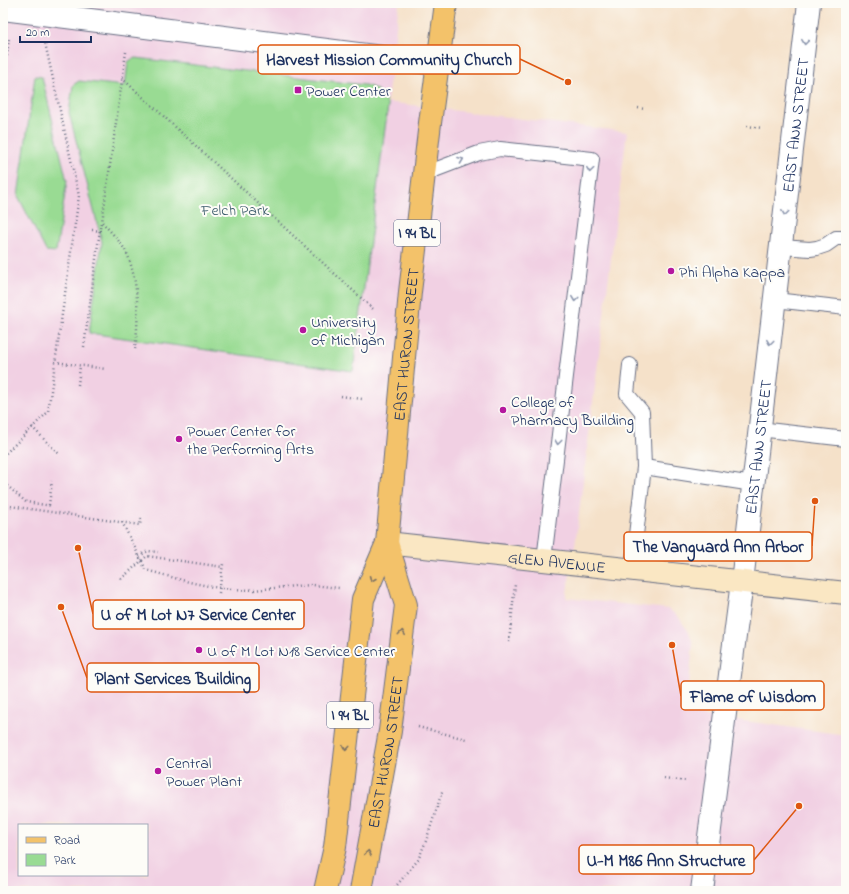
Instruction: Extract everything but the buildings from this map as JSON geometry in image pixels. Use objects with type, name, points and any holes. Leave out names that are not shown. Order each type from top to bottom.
[{"type":"main road","name":"EAST HURON STREET","points":[[325,891],[335,847],[363,599],[388,543],[410,292],[437,64],[446,3]]},
{"type":"main road","name":"EAST HURON STREET","points":[[361,891],[390,731],[406,605],[388,543]]},
{"type":"main road","name":"GLEN AVENUE","points":[[388,543],[846,593]]},
{"type":"street","name":"EAST ANN STREET","points":[[702,891],[742,582],[809,3]]},
{"type":"street","points":[[3,9],[84,11],[437,64]]},
{"type":"lane","points":[[424,174],[479,153],[500,149],[592,159],[544,560]]},
{"type":"lane","points":[[781,247],[810,249],[826,245],[836,238],[846,238]]},
{"type":"lane","points":[[775,300],[846,308]]},
{"type":"lane","points":[[630,365],[627,394],[642,412],[644,467],[632,569]]},
{"type":"lane","points":[[759,429],[846,439]]},
{"type":"lane","points":[[644,467],[753,484]]},
{"type":"path","points":[[7,56],[9,38]]},
{"type":"path","points":[[3,456],[48,412],[79,196],[45,43]]},
{"type":"path","points":[[84,347],[126,52]]},
{"type":"path","points":[[122,78],[374,309]]},
{"type":"path","points":[[638,108],[645,109]]},
{"type":"path","points":[[747,126],[762,128]]},
{"type":"path","points":[[102,222],[116,237],[128,255],[135,282],[138,322],[135,349]]},
{"type":"path","points":[[92,230],[100,230]]},
{"type":"path","points":[[55,362],[106,369]]},
{"type":"path","points":[[78,385],[80,366]]},
{"type":"path","points":[[341,396],[362,399]]},
{"type":"path","points":[[32,427],[60,455]]},
{"type":"path","points":[[4,482],[26,502],[50,506],[52,481]]},
{"type":"path","points":[[25,509],[26,502]]},
{"type":"path","points":[[3,505],[140,525],[141,519],[139,519]]},
{"type":"path","points":[[122,522],[146,570],[189,582],[220,588],[254,590],[313,585],[339,588]]},
{"type":"path","points":[[139,556],[148,551],[158,552]]},
{"type":"path","points":[[121,579],[147,556],[223,565],[219,593]]},
{"type":"path","points":[[509,642],[515,584]]},
{"type":"path","points":[[418,727],[466,738]]},
{"type":"path","points":[[664,778],[686,781]]},
{"type":"path","points":[[392,891],[418,860],[426,841],[443,789]]},
{"type":"shaded area","name":"University of Michigan","points":[[3,3],[399,3],[387,102],[627,132],[575,545],[566,598],[668,609],[678,616],[689,632],[693,644],[686,713],[846,735],[846,891],[3,891]]},
{"type":"green space","name":"Felch Park","points":[[136,58],[365,85],[373,88],[382,95],[388,106],[353,371],[89,333],[102,242],[69,113],[73,85],[79,81],[125,86],[128,62]]},
{"type":"green space","points":[[35,76],[42,77],[67,181],[56,252],[46,251],[18,196]]},
{"type":"place","name":"Harvest Mission Community Church","points":[[568,82]]},
{"type":"place","name":"Power Center","points":[[298,90]]},
{"type":"place","name":"Phi Alpha Kappa","points":[[671,271]]},
{"type":"place","name":"University of Michigan","points":[[303,330]]},
{"type":"place","name":"College of Pharmacy Building","points":[[503,410]]},
{"type":"place","name":"Power Center for the Performing Arts","points":[[179,439]]},
{"type":"place","name":"The Vanguard Ann Arbor","points":[[815,501]]},
{"type":"place","name":"U of M Lot N7 Service Center","points":[[78,548]]},
{"type":"place","name":"Plant Services Building","points":[[61,607]]},
{"type":"place","name":"Flame of Wisdom","points":[[672,645]]},
{"type":"place","name":"U of M Lot N18 Service Center","points":[[199,650]]},
{"type":"place","name":"Central Power Plant","points":[[158,771]]},
{"type":"place","name":"U-M M86 Ann Structure","points":[[799,806]]}]
